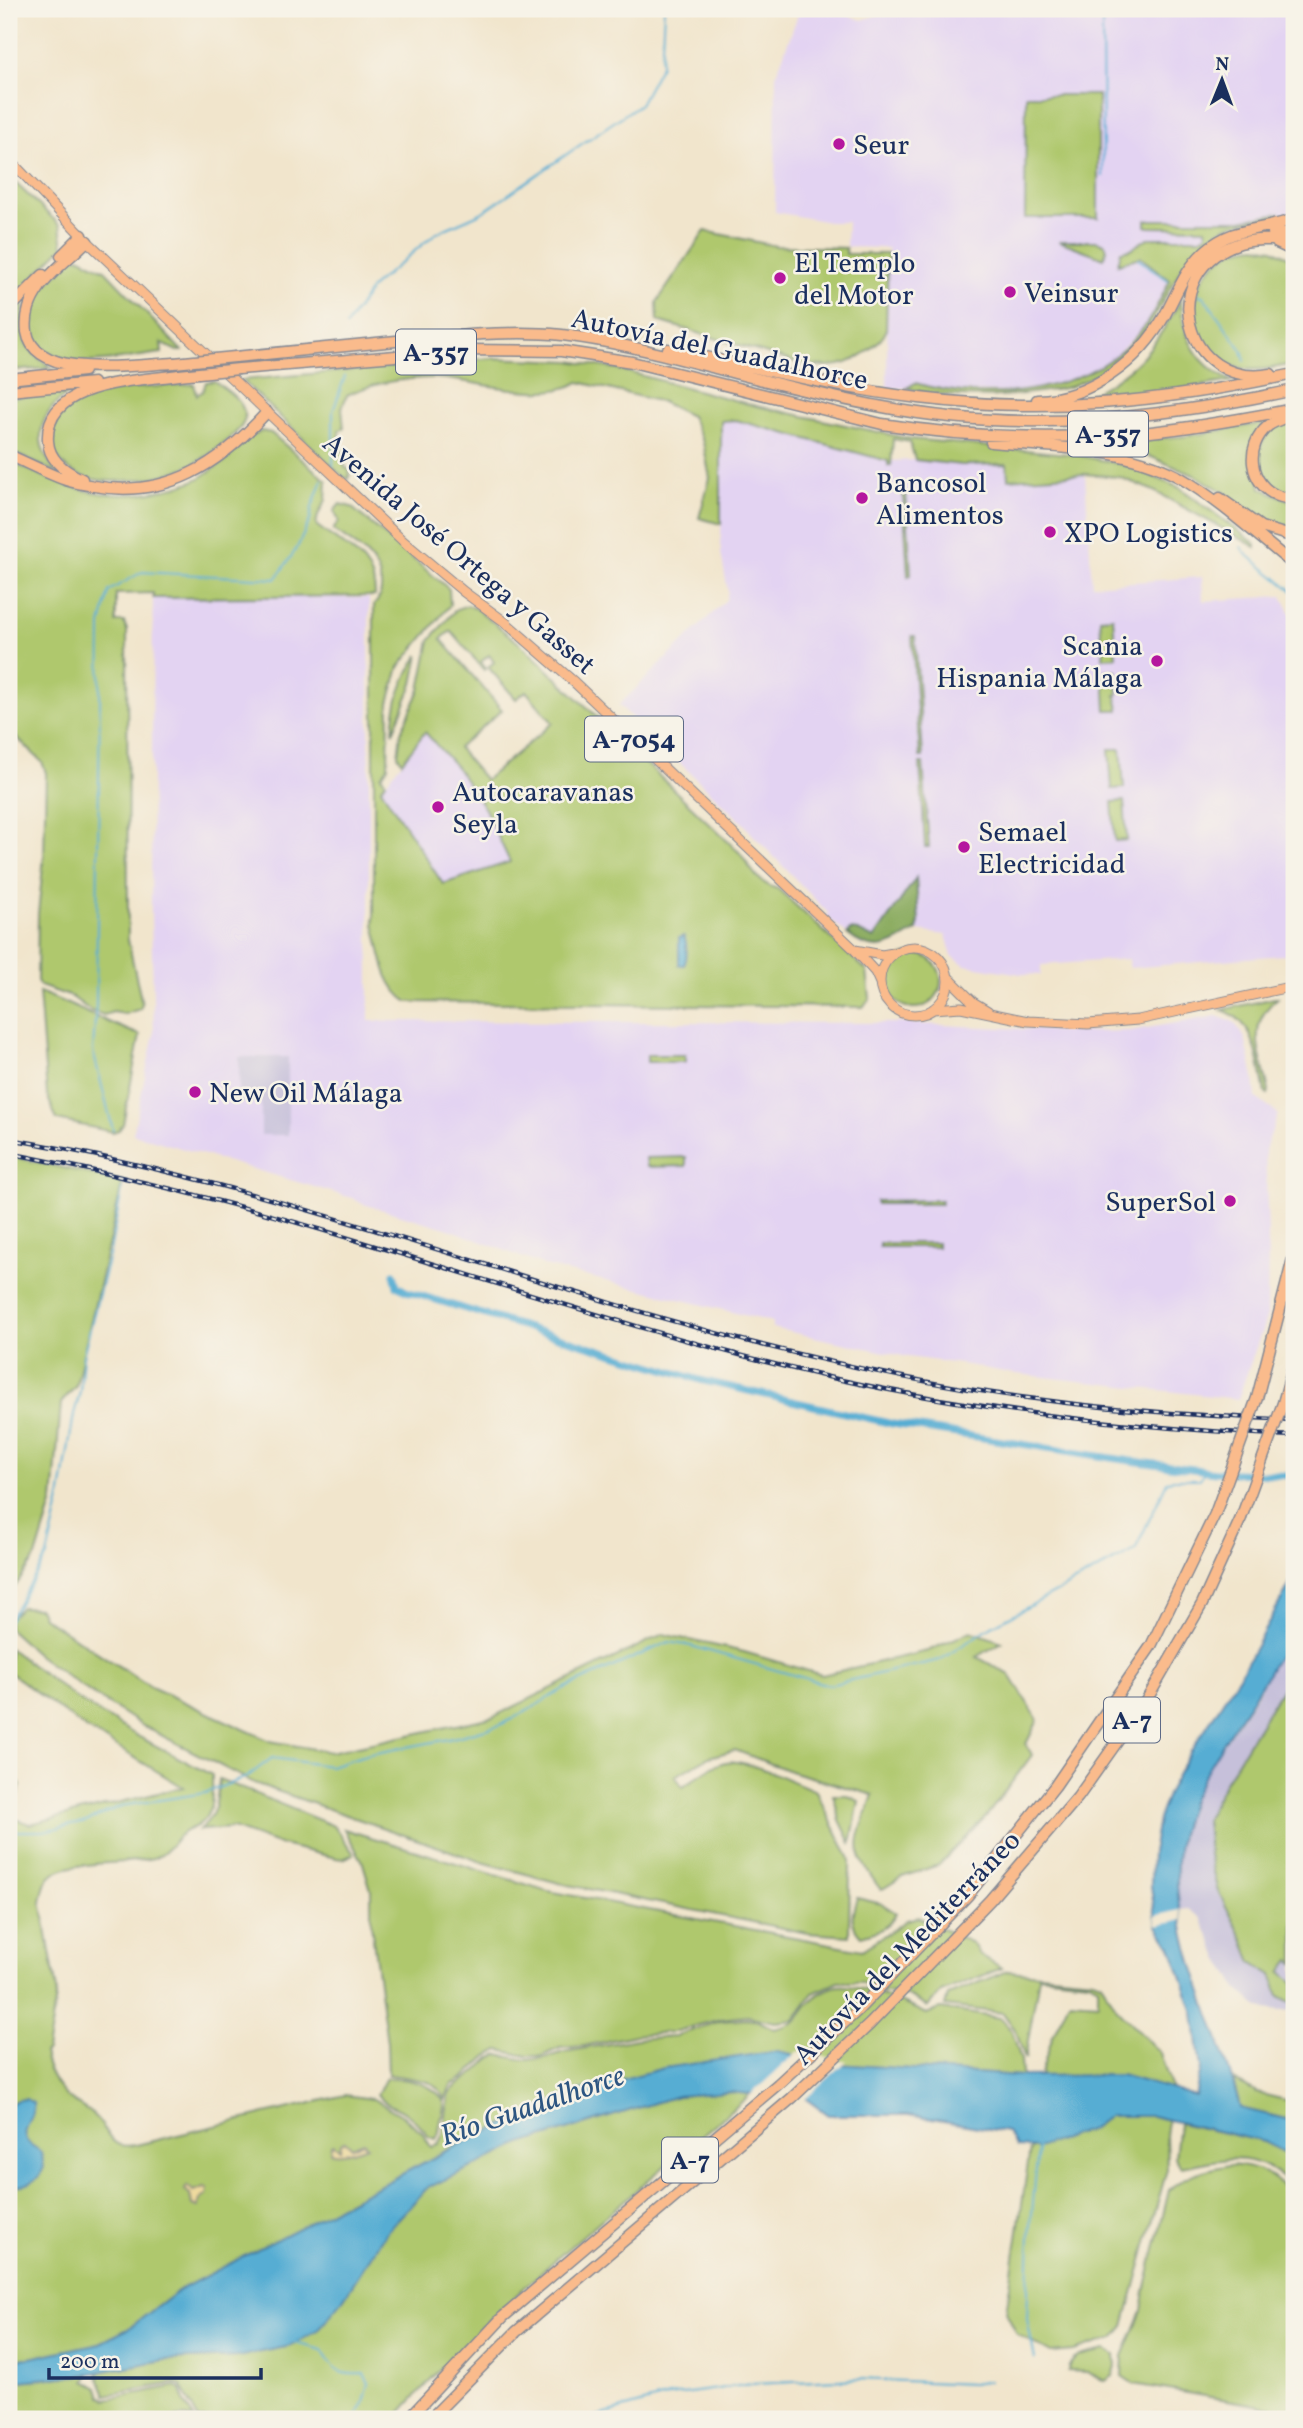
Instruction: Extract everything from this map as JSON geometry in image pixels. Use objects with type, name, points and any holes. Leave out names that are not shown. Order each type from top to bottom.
[{"type":"highway","points":[[972,403],[1042,400],[1072,394],[1094,385],[1138,354],[1152,335],[1188,271],[1215,243],[1230,234],[1294,219]]},
{"type":"highway","points":[[1215,243],[1240,236],[1294,233]]},
{"type":"highway","points":[[9,309],[84,238]]},
{"type":"highway","points":[[84,238],[41,285],[29,303],[26,321],[28,338],[36,350],[48,360],[82,366],[174,363]]},
{"type":"highway","points":[[1257,240],[1278,244],[1294,251]]},
{"type":"highway","points":[[1294,240],[1257,240],[1226,248],[1211,258],[1199,271],[1187,307],[1189,326],[1197,343],[1208,357],[1224,368],[1241,374],[1294,372]]},
{"type":"highway","name":"Autovía del Guadalhorce","points":[[9,379],[508,333],[561,335],[660,354],[884,408],[920,414],[1011,421],[1087,420],[1169,413],[1294,390]]},
{"type":"highway","points":[[561,335],[597,335],[920,399],[1021,406],[1113,404],[1214,391],[1294,372]]},
{"type":"highway","name":"Autovía del Guadalhorce","points":[[9,391],[467,350],[561,351],[632,362],[882,424],[919,430],[1010,436],[1072,436],[1198,426],[1294,412]]},
{"type":"highway","points":[[101,487],[70,474],[54,459],[48,444],[48,430],[55,411],[68,399],[89,389],[179,375]]},
{"type":"highway","points":[[9,455],[65,480],[133,490],[169,482],[196,472],[220,457],[267,412]]},
{"type":"highway","points":[[1294,412],[1267,427],[1255,443],[1252,459],[1255,474],[1266,489],[1279,497],[1294,499]]},
{"type":"highway","points":[[919,430],[967,440],[1083,449],[1128,458],[1206,488],[1261,527],[1294,537]]},
{"type":"highway","points":[[1181,478],[1294,565]]},
{"type":"highway","name":"Autovía del Mediterráneo","points":[[408,2419],[503,2317],[778,2084],[858,2010],[968,1895],[1055,1786],[1151,1646],[1215,1514],[1257,1398],[1294,1255]]},
{"type":"highway","name":"Autovía del Mediterráneo","points":[[430,2419],[516,2332],[792,2098],[870,2024],[990,1900],[1078,1797],[1146,1701],[1202,1604],[1241,1518],[1283,1403],[1294,1363]]},
{"type":"main road","name":"Avenida José Ortega y Gasset","points":[[9,159],[84,238],[403,541],[505,622],[574,682],[854,949],[875,972],[880,983]]},
{"type":"main road","name":"A-7054","points":[[854,949],[882,955],[906,948],[919,947],[928,950],[936,954],[945,965],[948,977],[974,1002],[992,1014]]},
{"type":"main road","points":[[880,983],[882,970],[895,953]]},
{"type":"main road","points":[[933,1009],[945,996],[948,977]]},
{"type":"main road","name":"A-7054","points":[[880,983],[889,1004],[902,1013],[922,1014],[933,1009],[961,1007],[1028,1021],[1088,1024],[1138,1020],[1294,986]]},
{"type":"shaded area","points":[[800,9],[830,9],[862,20],[880,14],[883,9],[1294,9],[1294,212],[1244,222],[1201,238],[1148,238],[1140,257],[1170,279],[1144,327],[1110,360],[1067,383],[1015,392],[942,391],[916,383],[907,388],[887,388],[888,248],[846,247],[847,222],[829,222],[775,212],[776,75]]},
{"type":"shaded area","points":[[722,420],[736,420],[888,461],[915,460],[962,465],[1007,464],[1009,479],[1085,474],[1092,585],[1202,577],[1203,601],[1282,596],[1294,620],[1294,954],[1129,968],[1128,959],[1041,965],[1041,975],[1021,974],[965,965],[952,956],[946,935],[917,931],[882,948],[861,945],[827,917],[828,913],[745,825],[619,705],[726,600],[728,592],[721,553]]},
{"type":"shaded area","points":[[153,598],[369,598],[369,1021],[900,1023],[1082,1032],[1130,1031],[1216,1016],[1234,1022],[1245,1038],[1256,1098],[1278,1114],[1265,1150],[1267,1316],[1238,1399],[1009,1373],[908,1357],[772,1328],[772,1322],[545,1266],[446,1228],[133,1134],[154,1034],[151,912]]},
{"type":"shaded area","name":"Autocaravanas Seyla","points":[[425,732],[457,768],[485,809],[510,862],[443,884],[402,823],[381,789]]},
{"type":"shaded area","points":[[239,1057],[288,1057],[288,1135],[261,1135],[261,1102],[239,1102]]},
{"type":"shaded area","points":[[1294,1625],[1294,2010],[1280,2011],[1259,2008],[1238,1989],[1220,1960],[1201,1918],[1189,1909],[1180,1910],[1178,1851],[1189,1804],[1200,1780],[1258,1693]]},
{"type":"green space","points":[[1026,95],[1098,95],[1098,218],[1025,218]]},
{"type":"green space","points":[[9,177],[60,225],[63,247],[9,302]]},
{"type":"green space","points":[[1280,213],[1280,216],[1228,226],[1200,245],[1189,257],[1140,338],[1113,363],[1082,381],[1058,389],[993,396],[941,395],[907,388],[915,383],[944,390],[1007,393],[1069,380],[1098,367],[1123,350],[1144,327],[1170,280],[1140,257],[1118,264],[1121,251],[1131,249],[1148,238],[1201,238],[1207,234],[1206,228],[1149,227],[1146,226],[1146,220],[1241,220]]},
{"type":"green space","name":"El Templo del Motor","points":[[705,231],[776,246],[846,248],[846,254],[888,254],[885,334],[863,355],[847,363],[821,366],[801,364],[658,321],[657,302]]},
{"type":"green space","points":[[1059,241],[1096,241],[1105,244],[1107,249],[1104,258]]},
{"type":"green space","points":[[1256,246],[1273,249],[1294,260],[1294,364],[1246,369],[1222,361],[1206,346],[1197,327],[1195,306],[1200,284],[1212,266],[1231,252]]},
{"type":"green space","points":[[79,257],[105,270],[182,351],[161,343],[162,353],[81,362],[66,360],[42,348],[31,328],[35,303],[50,281],[73,259]]},
{"type":"green space","points":[[25,299],[22,322],[25,340],[35,355],[53,368],[9,371],[9,316]]},
{"type":"green space","points":[[1181,299],[1184,325],[1194,348],[1209,367],[1232,381],[1139,396],[1080,399],[1114,380],[1140,359],[1161,333]]},
{"type":"green space","points":[[492,358],[570,361],[617,369],[756,406],[911,439],[1077,455],[1125,465],[1180,488],[1256,544],[1256,547],[1154,491],[1119,477],[1085,474],[1008,479],[1007,464],[962,465],[915,460],[910,442],[893,439],[891,465],[888,466],[888,461],[736,420],[721,421],[721,524],[699,518],[710,478],[703,442],[691,416],[662,402],[579,382],[547,391],[528,391],[425,378],[390,382],[347,395],[342,408],[344,429],[339,430],[345,468],[349,469],[348,479],[242,380]]},
{"type":"green space","points":[[214,381],[238,400],[244,410],[245,419],[238,430],[218,448],[190,465],[144,479],[98,480],[76,474],[60,461],[55,452],[52,442],[56,418],[66,405],[79,398],[111,391],[194,384],[197,395],[203,391],[206,382]]},
{"type":"green space","points":[[70,392],[51,410],[41,430],[44,451],[58,473],[9,451],[9,398]]},
{"type":"green space","points":[[1294,421],[1294,490],[1285,492],[1263,472],[1260,446],[1273,429]]},
{"type":"green space","points":[[1264,423],[1253,439],[1261,488],[1294,502],[1294,531],[1250,513],[1224,492],[1196,476],[1135,450],[1118,447],[1138,440],[1187,436]]},
{"type":"green space","points":[[262,431],[271,433],[327,481],[326,500],[316,525],[364,562],[374,583],[375,596],[153,598],[153,593],[116,594],[116,622],[124,622],[127,630],[128,940],[142,1004],[140,1009],[125,1014],[113,1012],[104,1015],[91,1011],[72,997],[40,986],[37,981],[46,773],[42,762],[9,730],[9,461],[80,489],[117,495],[136,494],[175,487],[198,479],[225,461],[251,436]]},
{"type":"green space","points":[[903,492],[906,492],[911,575],[908,576]]},
{"type":"green space","points":[[340,504],[351,507],[449,589],[450,605],[399,667],[389,703],[388,767],[381,776],[386,782],[381,789],[443,884],[510,862],[485,809],[457,768],[425,732],[402,762],[398,755],[401,732],[420,690],[430,640],[456,609],[468,605],[525,648],[740,853],[760,880],[778,889],[867,971],[870,998],[863,1007],[408,1002],[399,995],[384,967],[374,924],[374,605],[380,596],[381,584],[376,566],[370,559],[333,530],[339,521],[334,511]],"holes":[[[451,631],[484,670],[486,669],[481,662],[489,655],[494,662],[488,667],[516,699],[526,691],[553,723],[485,780],[458,748],[502,710],[441,639]]]},
{"type":"green space","points":[[1113,617],[1116,657],[1103,658],[1100,618]]},
{"type":"green space","points":[[912,636],[915,636],[923,757],[920,757]]},
{"type":"green space","points":[[419,655],[413,684],[393,733],[400,692]]},
{"type":"green space","points":[[1116,670],[1119,710],[1106,710],[1104,671]]},
{"type":"green space","points":[[1109,749],[1121,749],[1124,788],[1112,789]]},
{"type":"green space","points":[[920,763],[923,763],[929,847],[925,847]]},
{"type":"green space","points":[[1124,801],[1127,840],[1115,841],[1112,802]]},
{"type":"green space","points":[[916,878],[919,922],[917,930],[882,947],[866,945],[847,934],[850,930],[858,931],[874,939]]},
{"type":"green space","points":[[914,954],[933,962],[941,981],[933,1000],[914,1008],[895,1000],[887,981],[895,962]]},
{"type":"green space","points":[[39,992],[140,1035],[123,1124],[119,1130],[113,1132],[57,1120],[47,1095]]},
{"type":"green space","points":[[1279,997],[1268,1007],[1258,1029],[1259,1052],[1268,1094],[1265,1092],[1258,1056],[1249,1033],[1234,1015],[1222,1010]]},
{"type":"green space","points":[[647,1055],[685,1055],[685,1062],[647,1062]]},
{"type":"green space","points":[[9,1156],[123,1181],[76,1386],[61,1403],[53,1501],[36,1557],[9,1595]]},
{"type":"green space","points":[[686,1157],[686,1166],[647,1167],[646,1158]]},
{"type":"green space","points":[[941,1200],[941,1204],[877,1204],[876,1201]]},
{"type":"green space","points":[[879,1243],[937,1243],[937,1247],[879,1247]]},
{"type":"green space","points":[[21,1607],[39,1608],[43,1617],[151,1687],[270,1741],[330,1752],[493,1717],[663,1634],[744,1652],[822,1675],[928,1651],[971,1631],[1002,1642],[977,1657],[1010,1675],[1038,1720],[1026,1744],[1032,1755],[988,1814],[939,1865],[902,1877],[881,1890],[863,1863],[858,1844],[873,1795],[790,1771],[735,1750],[709,1757],[675,1776],[683,1787],[714,1766],[735,1762],[758,1767],[816,1791],[850,1859],[849,1936],[807,1933],[559,1883],[482,1862],[254,1783],[143,1726],[39,1656],[9,1629],[9,1619]]},
{"type":"green space","points":[[9,1648],[83,1703],[139,1737],[212,1775],[211,1802],[207,1815],[198,1825],[180,1835],[161,1854],[145,1860],[71,1867],[50,1876],[43,1891],[41,1901],[57,1991],[47,2051],[44,2053],[47,2065],[62,2092],[94,2116],[110,2138],[120,2145],[136,2145],[345,2095],[373,2099],[403,2116],[422,2132],[431,2147],[438,2145],[443,2134],[449,2096],[454,2088],[489,2059],[498,2055],[526,2060],[544,2058],[637,2039],[675,2036],[721,2021],[747,2019],[759,2021],[774,2029],[796,2021],[816,1996],[838,1986],[869,1991],[926,2014],[941,2009],[1000,2018],[1012,2031],[1021,2060],[1022,2076],[836,2064],[578,2091],[452,2148],[179,2290],[128,2329],[100,2343],[30,2358],[9,2359],[9,1817],[30,1824],[183,1787],[82,1726],[9,1672]]},
{"type":"green space","points":[[1294,1668],[1294,1963],[1290,1960],[1281,1972],[1294,1983],[1294,2004],[1279,1996],[1272,1975],[1252,1962],[1217,1889],[1209,1854],[1206,1819]]},
{"type":"green space","points":[[9,1773],[16,1777],[21,1785],[9,1817]]},
{"type":"green space","points":[[219,1779],[334,1826],[354,1854],[343,1859],[336,1858],[274,1843],[233,1828],[199,1830],[213,1813]]},
{"type":"green space","points":[[833,1795],[846,1795],[859,1801],[851,1843],[840,1820]]},
{"type":"green space","points":[[344,1829],[548,1891],[862,1950],[907,1920],[918,1917],[972,1943],[979,1954],[1002,1968],[941,1992],[928,2007],[907,1996],[881,1991],[861,1982],[838,1982],[813,1993],[794,2020],[775,2022],[747,2016],[721,2019],[673,2032],[635,2035],[584,2046],[560,2048],[542,2056],[499,2050],[487,2056],[464,2078],[451,2085],[445,2100],[432,2083],[388,2075],[387,2042],[371,1924],[371,1890],[362,1860]]},
{"type":"green space","points":[[857,1898],[882,1904],[896,1913],[886,1926],[861,1936],[853,1918]]},
{"type":"green space","points":[[1008,1971],[1101,1982],[1117,2009],[1160,2053],[1172,2090],[1121,2075],[1040,2077],[1052,2038],[1069,2001],[1098,2003],[1098,1986],[1089,1981],[1039,1976],[1025,2059],[1016,2031],[1003,2013],[945,2006],[948,1995]]},
{"type":"green space","points":[[386,2078],[419,2083],[440,2096],[445,2109],[436,2139],[429,2137],[408,2115],[380,2098],[377,2094]]},
{"type":"green space","points":[[1233,2080],[1257,2093],[1294,2102],[1294,2121],[1240,2108]]},
{"type":"green space","points":[[728,2092],[751,2094],[521,2290],[435,2375],[395,2419],[198,2419],[181,2385],[176,2383],[106,2395],[97,2372],[164,2360],[237,2357],[340,2304],[386,2232],[427,2188],[521,2144],[677,2096]]},
{"type":"green space","points":[[1109,2116],[1152,2116],[1168,2120],[1167,2169],[1124,2326],[1114,2338],[1074,2351],[1051,2353],[1017,2334],[1006,2312],[1030,2149],[1091,2129]]},
{"type":"green space","points":[[1179,2123],[1264,2142],[1294,2157],[1294,2189],[1281,2176],[1255,2162],[1229,2159],[1181,2167],[1175,2157]]},
{"type":"green space","points":[[1229,2165],[1265,2173],[1294,2197],[1294,2414],[1274,2408],[1134,2384],[1122,2376],[1123,2356],[1142,2311],[1169,2190],[1189,2176]]},
{"type":"green space","points":[[1106,2350],[1115,2355],[1116,2366],[1113,2376],[1105,2381],[1087,2372],[1068,2371],[1069,2365],[1077,2358]]},
{"type":"green space","points":[[90,2374],[86,2381],[98,2387],[101,2397],[107,2399],[176,2386],[181,2389],[194,2419],[9,2419],[9,2382]]},
{"type":"sand","points":[[345,2141],[351,2147],[363,2142],[367,2146],[344,2153],[330,2152],[331,2145],[334,2144],[340,2149],[341,2143]]},
{"type":"sand","points":[[187,2186],[194,2191],[208,2188],[207,2195],[200,2200],[198,2207],[192,2205],[190,2194],[185,2190]]},
{"type":"water","points":[[684,936],[686,958],[684,965],[679,965],[679,938]]},
{"type":"water","points":[[1294,1576],[1295,1612],[1291,1635],[1216,1755],[1192,1800],[1183,1824],[1178,1850],[1177,1882],[1188,1948],[1240,2108],[1294,2121],[1294,2157],[1264,2142],[1152,2116],[1109,2116],[1091,2129],[1038,2148],[1017,2147],[1007,2132],[908,2115],[828,2115],[806,2099],[728,2092],[677,2096],[521,2144],[427,2188],[386,2232],[340,2304],[318,2330],[291,2346],[237,2357],[164,2360],[83,2375],[9,2382],[9,2359],[30,2358],[100,2343],[128,2329],[179,2290],[452,2148],[578,2091],[664,2068],[778,2051],[836,2064],[1022,2076],[1121,2075],[1195,2096],[1201,2069],[1194,2013],[1171,1947],[1157,1926],[1151,1887],[1152,1852],[1158,1819],[1168,1792],[1186,1759],[1244,1668]]},
{"type":"water","points":[[26,2099],[33,2103],[33,2108],[25,2136],[29,2143],[41,2152],[44,2167],[39,2177],[30,2183],[9,2186],[9,2105]]},
{"type":"pier","points":[[1180,1910],[1182,1920],[1157,1926],[1155,1916]]},
{"type":"pier","points":[[798,2051],[847,2061],[802,2102],[747,2098]]},
{"type":"waterway","points":[[346,326],[372,287],[436,233],[481,213],[640,104],[661,65],[664,9]]},
{"type":"waterway","points":[[1102,9],[1103,176]]},
{"type":"waterway","points":[[1138,259],[1168,280]]},
{"type":"waterway","points":[[1198,294],[1204,297],[1242,350],[1245,361]]},
{"type":"waterway","points":[[333,466],[333,411],[345,376]]},
{"type":"waterway","points":[[113,1130],[93,1051],[96,1004],[101,625],[109,591],[142,572],[276,579],[297,548],[310,520],[322,480]]},
{"type":"waterway","points":[[1241,547],[1294,592]]},
{"type":"waterway","points":[[9,1620],[47,1556],[80,1392],[83,1356],[110,1251],[122,1189]]},
{"type":"waterway","points":[[394,1274],[397,1286],[406,1291],[700,1380],[893,1424],[1131,1461],[1216,1472],[1294,1476]]},
{"type":"waterway","points":[[9,1831],[43,1831],[86,1822],[121,1806],[205,1793],[247,1777],[272,1758],[330,1766],[365,1755],[449,1739],[500,1725],[563,1689],[669,1642],[829,1685],[940,1660],[992,1626],[1135,1550],[1167,1482],[1173,1479],[1200,1479],[1205,1471]]},
{"type":"waterway","points":[[1035,2359],[1027,2319],[1030,2235],[1038,2148]]},
{"type":"waterway","points":[[295,2343],[322,2350],[338,2371],[364,2374],[369,2383],[364,2403],[355,2419]]},
{"type":"waterway","points":[[588,2419],[669,2396],[752,2384],[859,2379],[972,2384],[989,2381]]},
{"type":"railway","points":[[9,1139],[104,1157],[197,1179],[382,1232],[657,1317],[856,1367],[928,1382],[1068,1403],[1165,1413],[1294,1420]]},
{"type":"railway","points":[[9,1153],[268,1214],[622,1322],[750,1358],[874,1387],[1053,1416],[1294,1436]]},
{"type":"place","name":"Seur","points":[[839,144]]},
{"type":"place","name":"El Templo del Motor","points":[[780,278]]},
{"type":"place","name":"Veinsur","points":[[1010,292]]},
{"type":"place","name":"Bancosol Alimentos","points":[[862,498]]},
{"type":"place","name":"XPO Logistics","points":[[1050,532]]},
{"type":"place","name":"Scania Hispania Málaga","points":[[1157,661]]},
{"type":"place","name":"Autocaravanas Seyla","points":[[438,807]]},
{"type":"place","name":"Semael Electricidad","points":[[964,847]]},
{"type":"place","name":"New Oil Málaga","points":[[195,1092]]},
{"type":"place","name":"SuperSol","points":[[1230,1201]]},
{"type":"water label","name":"Río Guadalhorce","points":[[532,2105]]}]
